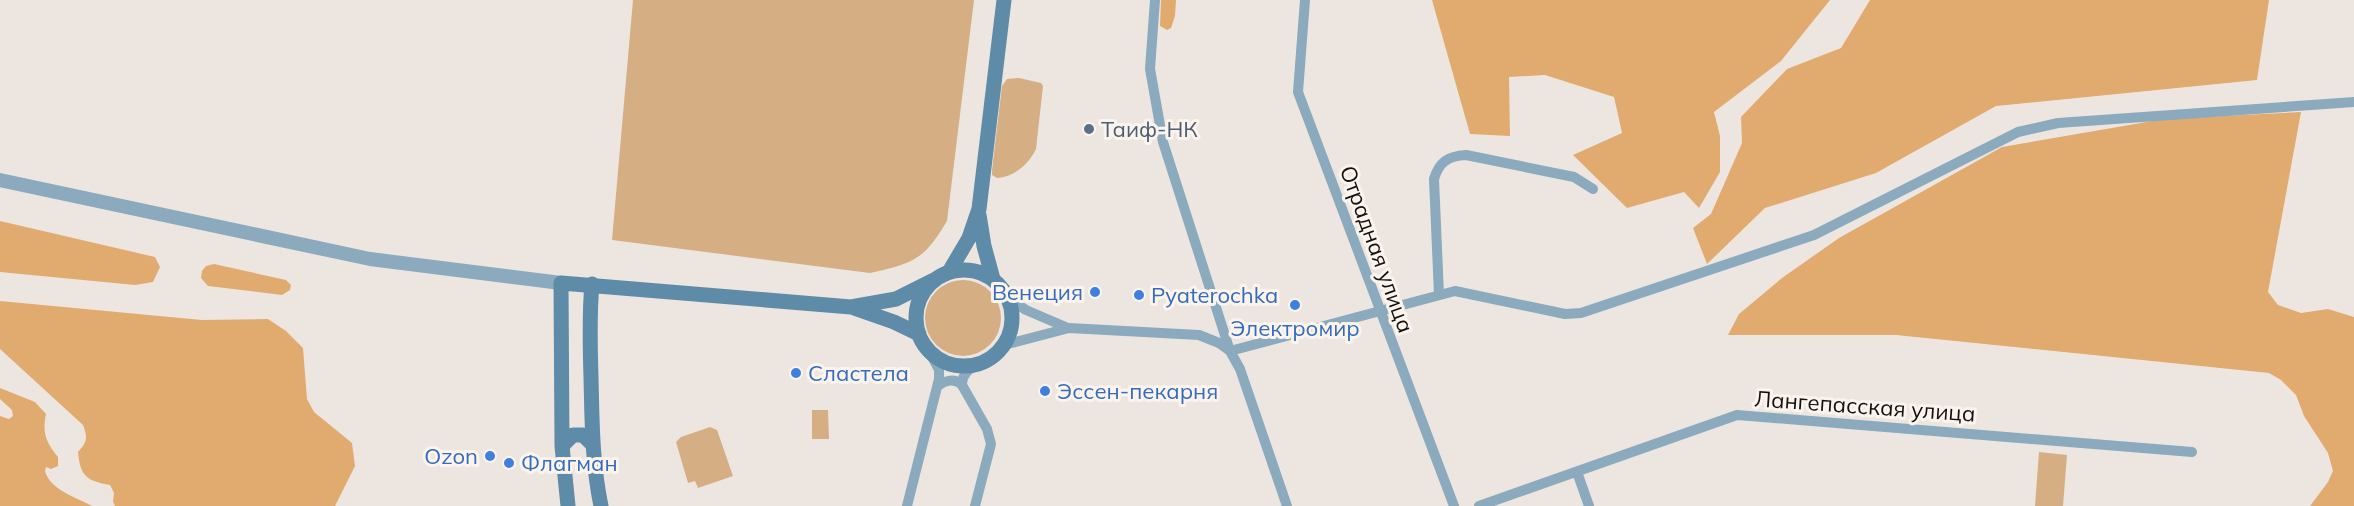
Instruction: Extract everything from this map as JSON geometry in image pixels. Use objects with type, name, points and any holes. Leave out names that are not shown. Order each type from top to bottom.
[{"type":"main road","points":[[949,272],[969,238],[979,209],[1004,0]]},
{"type":"main road","points":[[934,280],[920,299],[917,311],[919,334],[929,351],[956,365],[977,364],[987,360],[1004,345],[1012,322],[1009,299],[993,279],[984,246],[979,209]]},
{"type":"main road","points":[[852,307],[896,299],[949,272],[972,270],[993,279]]},
{"type":"main road","points":[[568,506],[562,446],[561,283],[852,307],[919,334]]},
{"type":"main road","points":[[592,284],[590,339],[592,444],[601,506]]},
{"type":"main road","points":[[562,446],[573,435],[583,435],[592,444]]},
{"type":"street","points":[[1155,0],[1150,69],[1163,142],[1230,351],[1240,369],[1287,506]]},
{"type":"street","name":"Отрадная улица","points":[[1305,0],[1298,93],[1454,506]]},
{"type":"street","points":[[1004,345],[1069,328],[1199,335],[1211,338],[1230,351],[1455,291],[1565,314],[1581,313],[1814,235],[2018,132],[2058,123],[2354,102]]},
{"type":"street","points":[[1439,296],[1434,179],[1442,163],[1456,155],[1466,155],[1574,177],[1593,189]]},
{"type":"street","points":[[0,180],[370,260],[561,283]]},
{"type":"street","points":[[1009,299],[1026,310],[1069,328]]},
{"type":"street","points":[[907,506],[938,386],[939,370],[929,351]]},
{"type":"street","points":[[962,385],[966,372],[987,360]]},
{"type":"street","points":[[938,386],[948,381],[962,385],[987,429],[991,444],[975,506]]},
{"type":"street","name":"Лангепасская улица","points":[[1479,506],[1737,415],[2192,452]]},
{"type":"street","points":[[1577,472],[1589,506]]},
{"type":"shaded area","points":[[633,0],[974,0],[947,221],[939,234],[916,258],[870,273],[612,240]]},
{"type":"shaded area","points":[[1161,0],[1176,0],[1175,16],[1171,28],[1167,30],[1160,26]]},
{"type":"shaded area","points":[[1432,0],[1830,0],[1781,61],[1714,112],[1720,136],[1720,172],[1699,208],[1684,192],[1627,208],[1573,155],[1622,133],[1614,97],[1545,75],[1509,77],[1510,136],[1470,134]]},
{"type":"shaded area","points":[[1870,0],[2269,0],[2257,80],[1996,106],[1876,173],[1765,208],[1707,264],[1693,228],[1711,214],[1742,143],[1741,117],[1787,69],[1841,48]]},
{"type":"shaded area","points":[[1019,78],[1041,83],[1043,86],[1036,149],[1020,169],[997,178],[992,175],[992,170],[1002,86],[1007,79]]},
{"type":"shaded area","points":[[2301,112],[2268,292],[2278,305],[2301,313],[2328,309],[2354,317],[2354,506],[2310,506],[2328,482],[2333,471],[2328,453],[2304,416],[2296,395],[2281,380],[2269,373],[1896,335],[1728,335],[1739,314],[1782,278],[1839,238],[2002,147],[2164,119]]},
{"type":"shaded area","points":[[0,221],[155,257],[160,267],[153,282],[135,285],[0,272]]},
{"type":"shaded area","points":[[214,264],[286,280],[291,285],[290,290],[282,295],[208,286],[201,278],[202,271],[206,266]]},
{"type":"shaded area","points":[[963,280],[978,283],[990,291],[998,303],[1001,318],[998,333],[990,345],[978,353],[963,356],[948,353],[936,345],[928,333],[925,318],[928,303],[936,291],[948,283]]},
{"type":"shaded area","points":[[0,301],[202,320],[268,319],[286,331],[303,348],[307,399],[314,412],[352,443],[355,466],[335,506],[115,506],[114,493],[110,485],[90,479],[81,467],[78,452],[86,437],[83,425],[0,349]]},
{"type":"shaded area","points":[[0,388],[35,402],[46,414],[44,427],[46,437],[58,457],[58,466],[51,469],[46,467],[48,478],[64,492],[92,506],[0,506],[0,416],[9,419],[13,416],[12,410],[0,399]]},
{"type":"shaded area","points":[[812,410],[828,410],[829,439],[812,439]]},
{"type":"shaded area","points":[[710,427],[717,430],[733,476],[698,488],[695,481],[688,483],[676,442],[681,437]]},
{"type":"shaded area","points":[[2039,452],[2067,455],[2063,506],[2035,506]]},
{"type":"place","name":"Таиф-НК","points":[[1089,129]]},
{"type":"place","name":"Венеция","points":[[1095,292]]},
{"type":"place","name":"Pyaterochka","points":[[1139,295]]},
{"type":"place","name":"Электромир","points":[[1295,305]]},
{"type":"place","name":"Сластела","points":[[796,373]]},
{"type":"place","name":"Эссен-пекарня","points":[[1045,391]]},
{"type":"place","name":"Ozon","points":[[490,456]]},
{"type":"place","name":"Флагман","points":[[509,463]]}]
